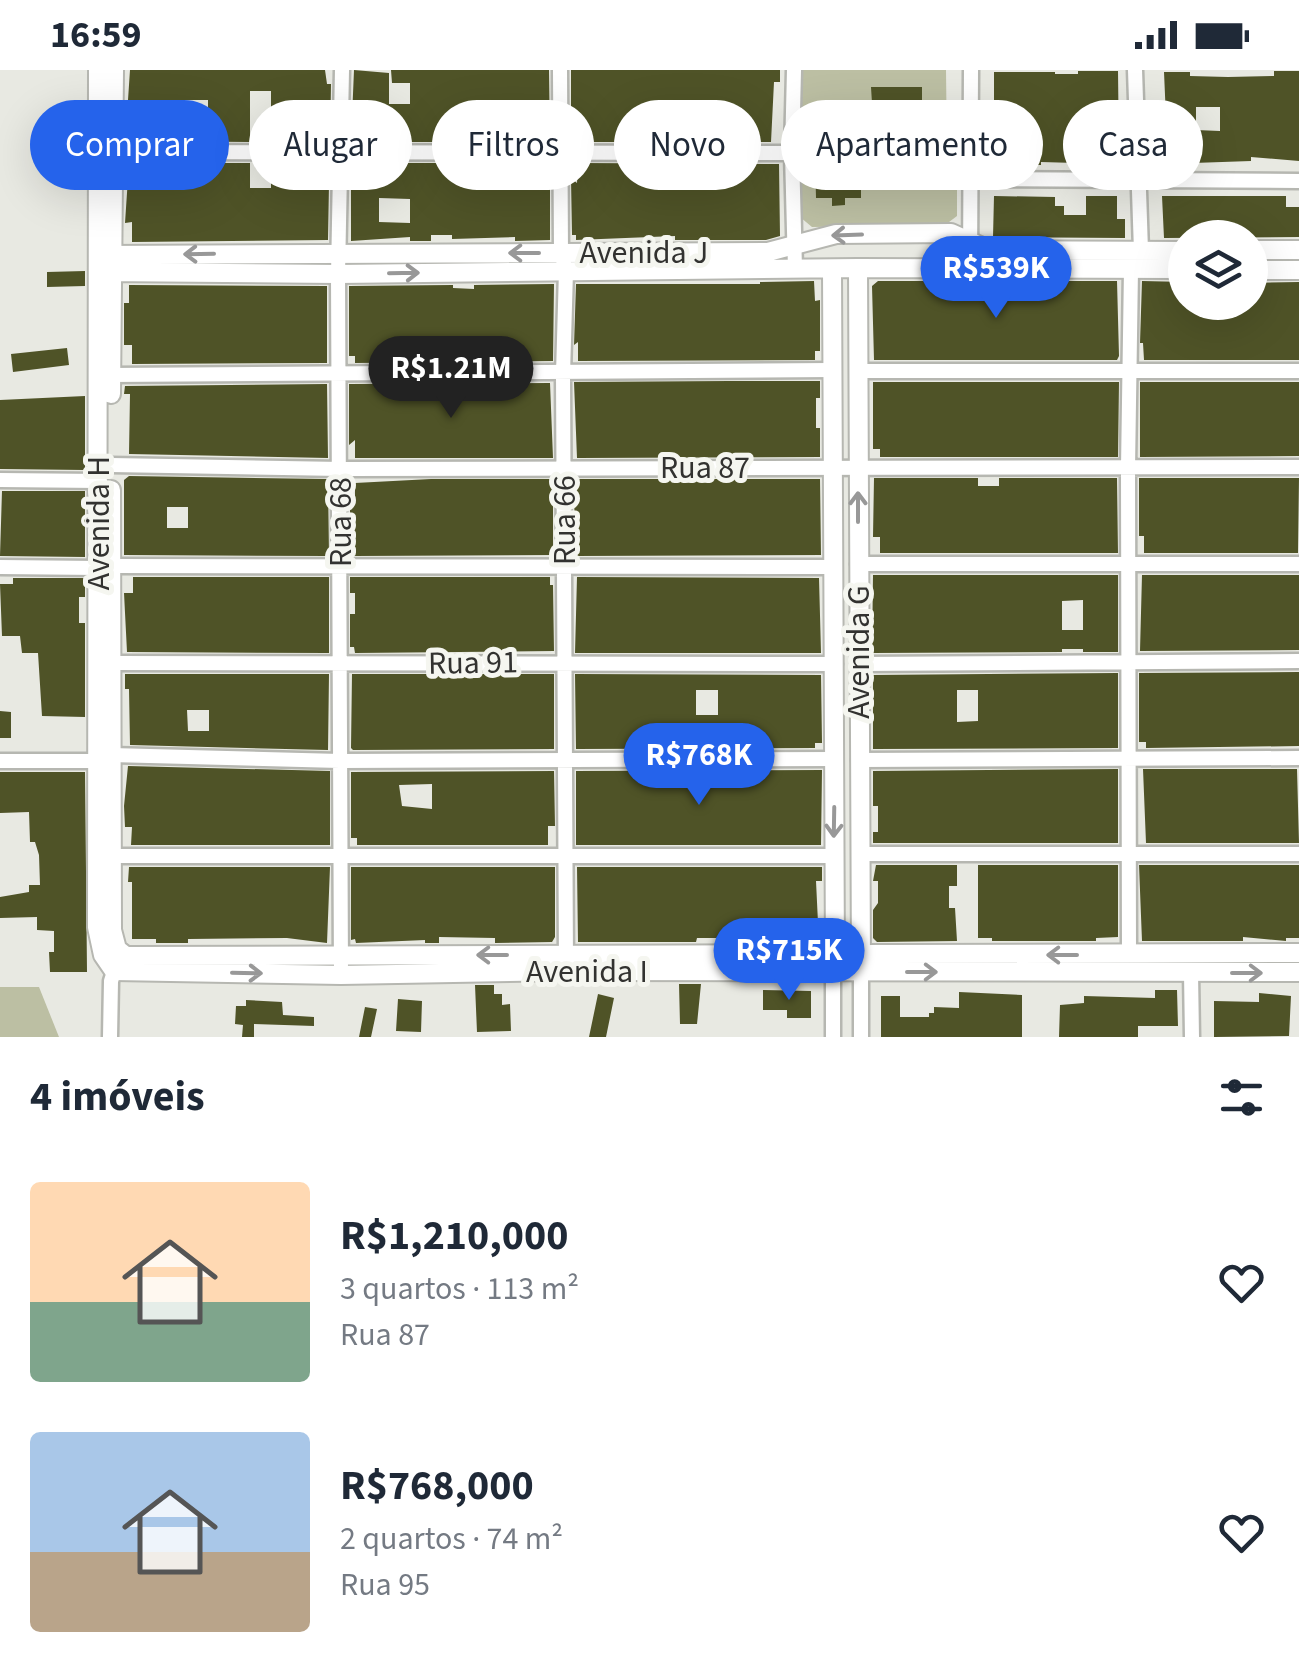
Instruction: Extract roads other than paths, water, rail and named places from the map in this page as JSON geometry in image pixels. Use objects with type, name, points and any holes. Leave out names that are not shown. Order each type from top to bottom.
[{"type":"street","name":"Avenida H","points":[[98,70],[111,465],[97,927],[100,948],[120,960]]},
{"type":"street","name":"Avenida H","points":[[113,100],[114,70]]},
{"type":"street","name":"Rua 68","points":[[342,70],[342,100]]},
{"type":"street","name":"Rua 66","points":[[560,70],[560,100]]},
{"type":"street","points":[[793,100],[794,70]]},
{"type":"street","points":[[971,70],[971,100]]},
{"type":"street","points":[[1135,70],[1136,100]]},
{"type":"street","points":[[594,153],[781,153]]},
{"type":"street","points":[[1203,181],[1299,181]]},
{"type":"street","name":"Avenida H","points":[[109,190],[100,481],[112,662],[104,758],[114,856],[112,930],[120,960]]},
{"type":"street","name":"Rua 68","points":[[341,190],[342,975]]},
{"type":"street","name":"Rua 66","points":[[561,190],[566,963]]},
{"type":"street","points":[[794,190],[795,269]]},
{"type":"street","points":[[970,268],[971,190]]},
{"type":"street","points":[[1140,190],[1141,251]]},
{"type":"street","name":"Avenida J","points":[[104,264],[338,274],[768,252],[836,234],[952,233],[989,250],[1111,260],[1131,269],[1168,269]]},
{"type":"street","points":[[1268,250],[1299,250]]},
{"type":"street","name":"Avenida J","points":[[104,264],[340,252],[795,269],[970,268],[1111,260],[1141,251],[1168,251]]},
{"type":"street","name":"Avenida G","points":[[858,268],[861,1037]]},
{"type":"street","name":"Avenida G","points":[[832,269],[834,1037]]},
{"type":"street","points":[[1129,954],[1131,269]]},
{"type":"street","points":[[1268,270],[1299,270]]},
{"type":"street","points":[[110,375],[832,370]]},
{"type":"street","points":[[859,371],[1299,371]]},
{"type":"street","name":"Rua 87","points":[[111,465],[341,469],[1299,467]]},
{"type":"street","points":[[0,480],[100,481]]},
{"type":"street","points":[[858,564],[1299,564]]},
{"type":"street","points":[[0,567],[834,566]]},
{"type":"street","points":[[860,664],[1299,661]]},
{"type":"street","name":"Rua 91","points":[[112,662],[835,664]]},
{"type":"street","points":[[859,760],[1299,758]]},
{"type":"street","points":[[0,761],[834,759]]},
{"type":"street","points":[[861,854],[1299,854]]},
{"type":"street","points":[[114,856],[833,856]]},
{"type":"street","name":"Avenida I","points":[[861,964],[1129,954],[1299,953]]},
{"type":"street","name":"Avenida I","points":[[120,960],[341,954],[566,963],[1299,972]]},
{"type":"street","points":[[110,1037],[120,960]]},
{"type":"street","name":"Avenida I","points":[[120,960],[342,975],[566,963]]},
{"type":"street","points":[[1191,973],[1192,1037]]}]
